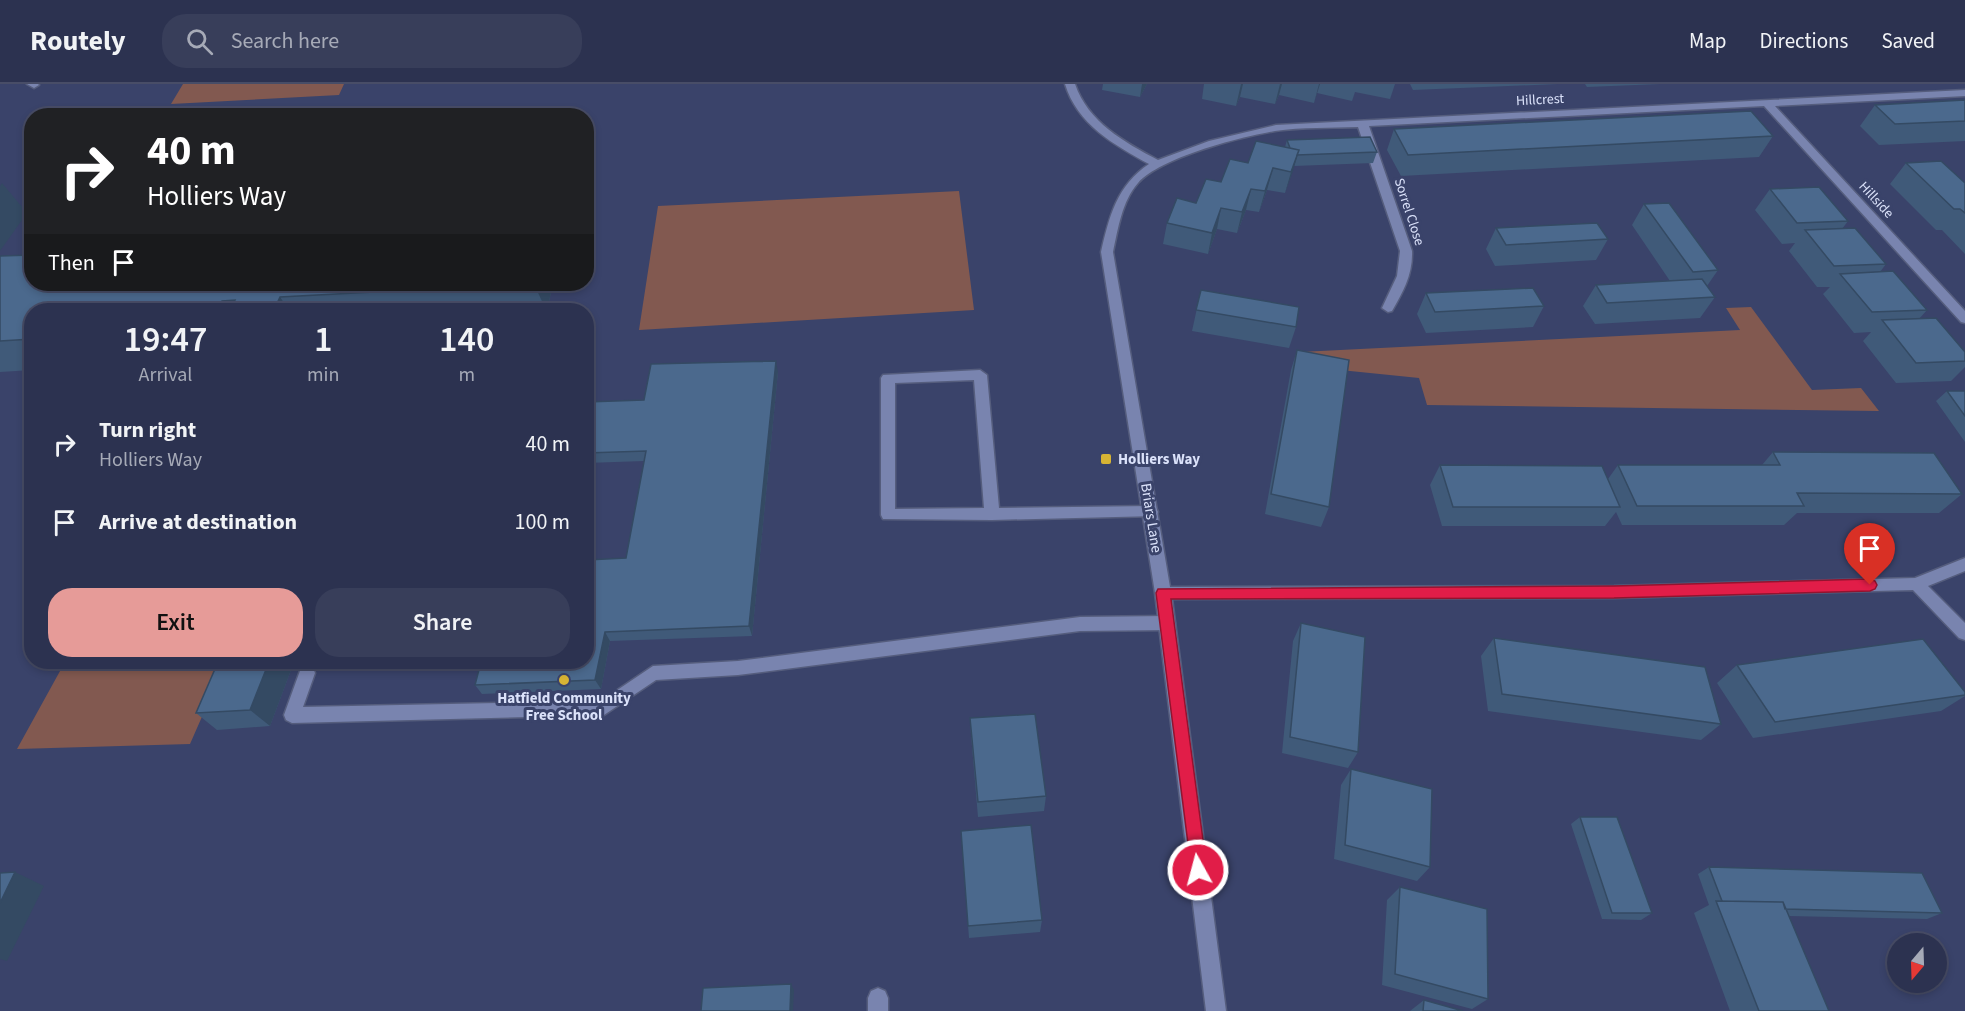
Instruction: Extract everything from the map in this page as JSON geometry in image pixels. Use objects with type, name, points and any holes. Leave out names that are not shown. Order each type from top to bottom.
[{"type":"street","points":[[1070,84],[1071,91],[1091,120],[1119,143],[1157,164]]},
{"type":"street","name":"Hillcrest","points":[[1157,164],[1213,143],[1275,128],[1965,93]]},
{"type":"street","name":"Hillside","points":[[1766,102],[1965,319]]},
{"type":"street","name":"Sorrel Close","points":[[1363,124],[1404,241],[1408,259],[1404,276],[1388,308]]},
{"type":"street","name":"Briars Lane","points":[[1157,164],[1134,181],[1112,230],[1107,252],[1163,593],[1216,1011]]},
{"type":"street","points":[[992,514],[980,375],[888,378],[888,515],[992,514],[1151,512]]},
{"type":"street","points":[[1163,593],[1614,592],[1916,584],[1965,564]]},
{"type":"street","points":[[1916,584],[1965,633]]},
{"type":"street","points":[[307,673],[292,715],[604,708],[653,673],[738,668],[1080,624],[1167,623]]},
{"type":"shaded area","points":[[183,84],[344,84],[339,95],[171,104]]},
{"type":"shaded area","points":[[959,191],[974,310],[639,330],[658,206]]},
{"type":"shaded area","points":[[1751,307],[1812,390],[1861,388],[1879,411],[1427,405],[1419,378],[1301,366],[1300,352],[1740,330],[1726,308]]},
{"type":"shaded area","points":[[61,669],[223,669],[190,744],[17,749]]},
{"type":"building","points":[[1965,100],[1965,121],[1895,124],[1875,105]]},
{"type":"building","points":[[1751,111],[1773,136],[1408,155],[1394,129]]},
{"type":"building","points":[[1370,137],[1377,152],[1297,155],[1299,150],[1290,148],[1287,140]]},
{"type":"building","points":[[1256,141],[1299,150],[1291,172],[1273,168],[1265,191],[1251,189],[1242,212],[1221,208],[1212,233],[1167,223],[1177,198],[1196,203],[1206,179],[1221,182],[1230,159],[1248,163]]},
{"type":"building","points":[[1941,161],[1965,183],[1965,213],[1960,209],[1954,209],[1906,163]]},
{"type":"building","points":[[1819,187],[1848,221],[1797,223],[1770,189]]},
{"type":"building","points":[[1669,203],[1718,270],[1693,272],[1644,204]]},
{"type":"building","points":[[1597,223],[1608,239],[1506,245],[1496,228]]},
{"type":"building","points":[[1855,228],[1886,264],[1834,266],[1805,230]]},
{"type":"building","points":[[24,255],[24,291],[393,291],[280,297],[277,303],[234,303],[235,300],[221,303],[24,303],[24,340],[0,341],[0,256]]},
{"type":"building","points":[[1893,271],[1927,310],[1872,312],[1840,274]]},
{"type":"building","points":[[1702,279],[1715,297],[1607,303],[1596,285]]},
{"type":"building","points":[[1533,288],[1544,306],[1435,312],[1426,293]]},
{"type":"building","points":[[1201,290],[1299,307],[1296,327],[1196,310]]},
{"type":"building","points":[[1936,318],[1965,352],[1965,361],[1916,363],[1882,320]]},
{"type":"building","points":[[1297,350],[1349,360],[1329,507],[1271,494]]},
{"type":"building","points":[[776,361],[749,626],[605,632],[595,680],[475,685],[479,669],[594,669],[594,560],[626,558],[646,451],[594,453],[594,402],[644,400],[651,364]]},
{"type":"building","points":[[1947,391],[1965,391],[1965,416]]},
{"type":"building","points":[[1773,452],[1934,453],[1962,494],[1797,493],[1804,506],[1637,506],[1618,465],[1780,465]]},
{"type":"building","points":[[1440,465],[1602,466],[1620,507],[1453,507]]},
{"type":"building","points":[[1301,623],[1365,637],[1358,752],[1290,737]]},
{"type":"building","points":[[1494,638],[1705,667],[1721,724],[1502,694]]},
{"type":"building","points":[[1923,639],[1965,692],[1965,695],[1775,722],[1737,665]]},
{"type":"building","points":[[215,669],[266,669],[250,710],[196,713]]},
{"type":"building","points":[[1035,714],[1046,796],[978,802],[970,718]]},
{"type":"building","points":[[1351,769],[1432,789],[1430,867],[1345,845]]},
{"type":"building","points":[[1580,817],[1617,817],[1652,913],[1612,913]]},
{"type":"building","points":[[1031,825],[1042,920],[968,926],[961,831]]},
{"type":"building","points":[[1709,867],[1922,873],[1942,913],[1785,909],[1783,902],[1722,901]]},
{"type":"building","points":[[15,872],[0,903],[0,873]]},
{"type":"building","points":[[1400,887],[1487,909],[1488,999],[1395,974]]},
{"type":"building","points":[[1716,901],[1783,902],[1829,1011],[1759,1011]]},
{"type":"building","points":[[791,984],[790,1011],[701,1011],[703,988]]},
{"type":"building","points":[[1424,1000],[1463,1011],[1423,1011]]},
{"type":"place","name":"Holliers Way","points":[[1106,459]]},
{"type":"place","name":"Hatfield Community Free School","points":[[564,680]]},
{"type":"route","points":[[1198,870],[1163,593],[1614,592],[1870,585]]}]
